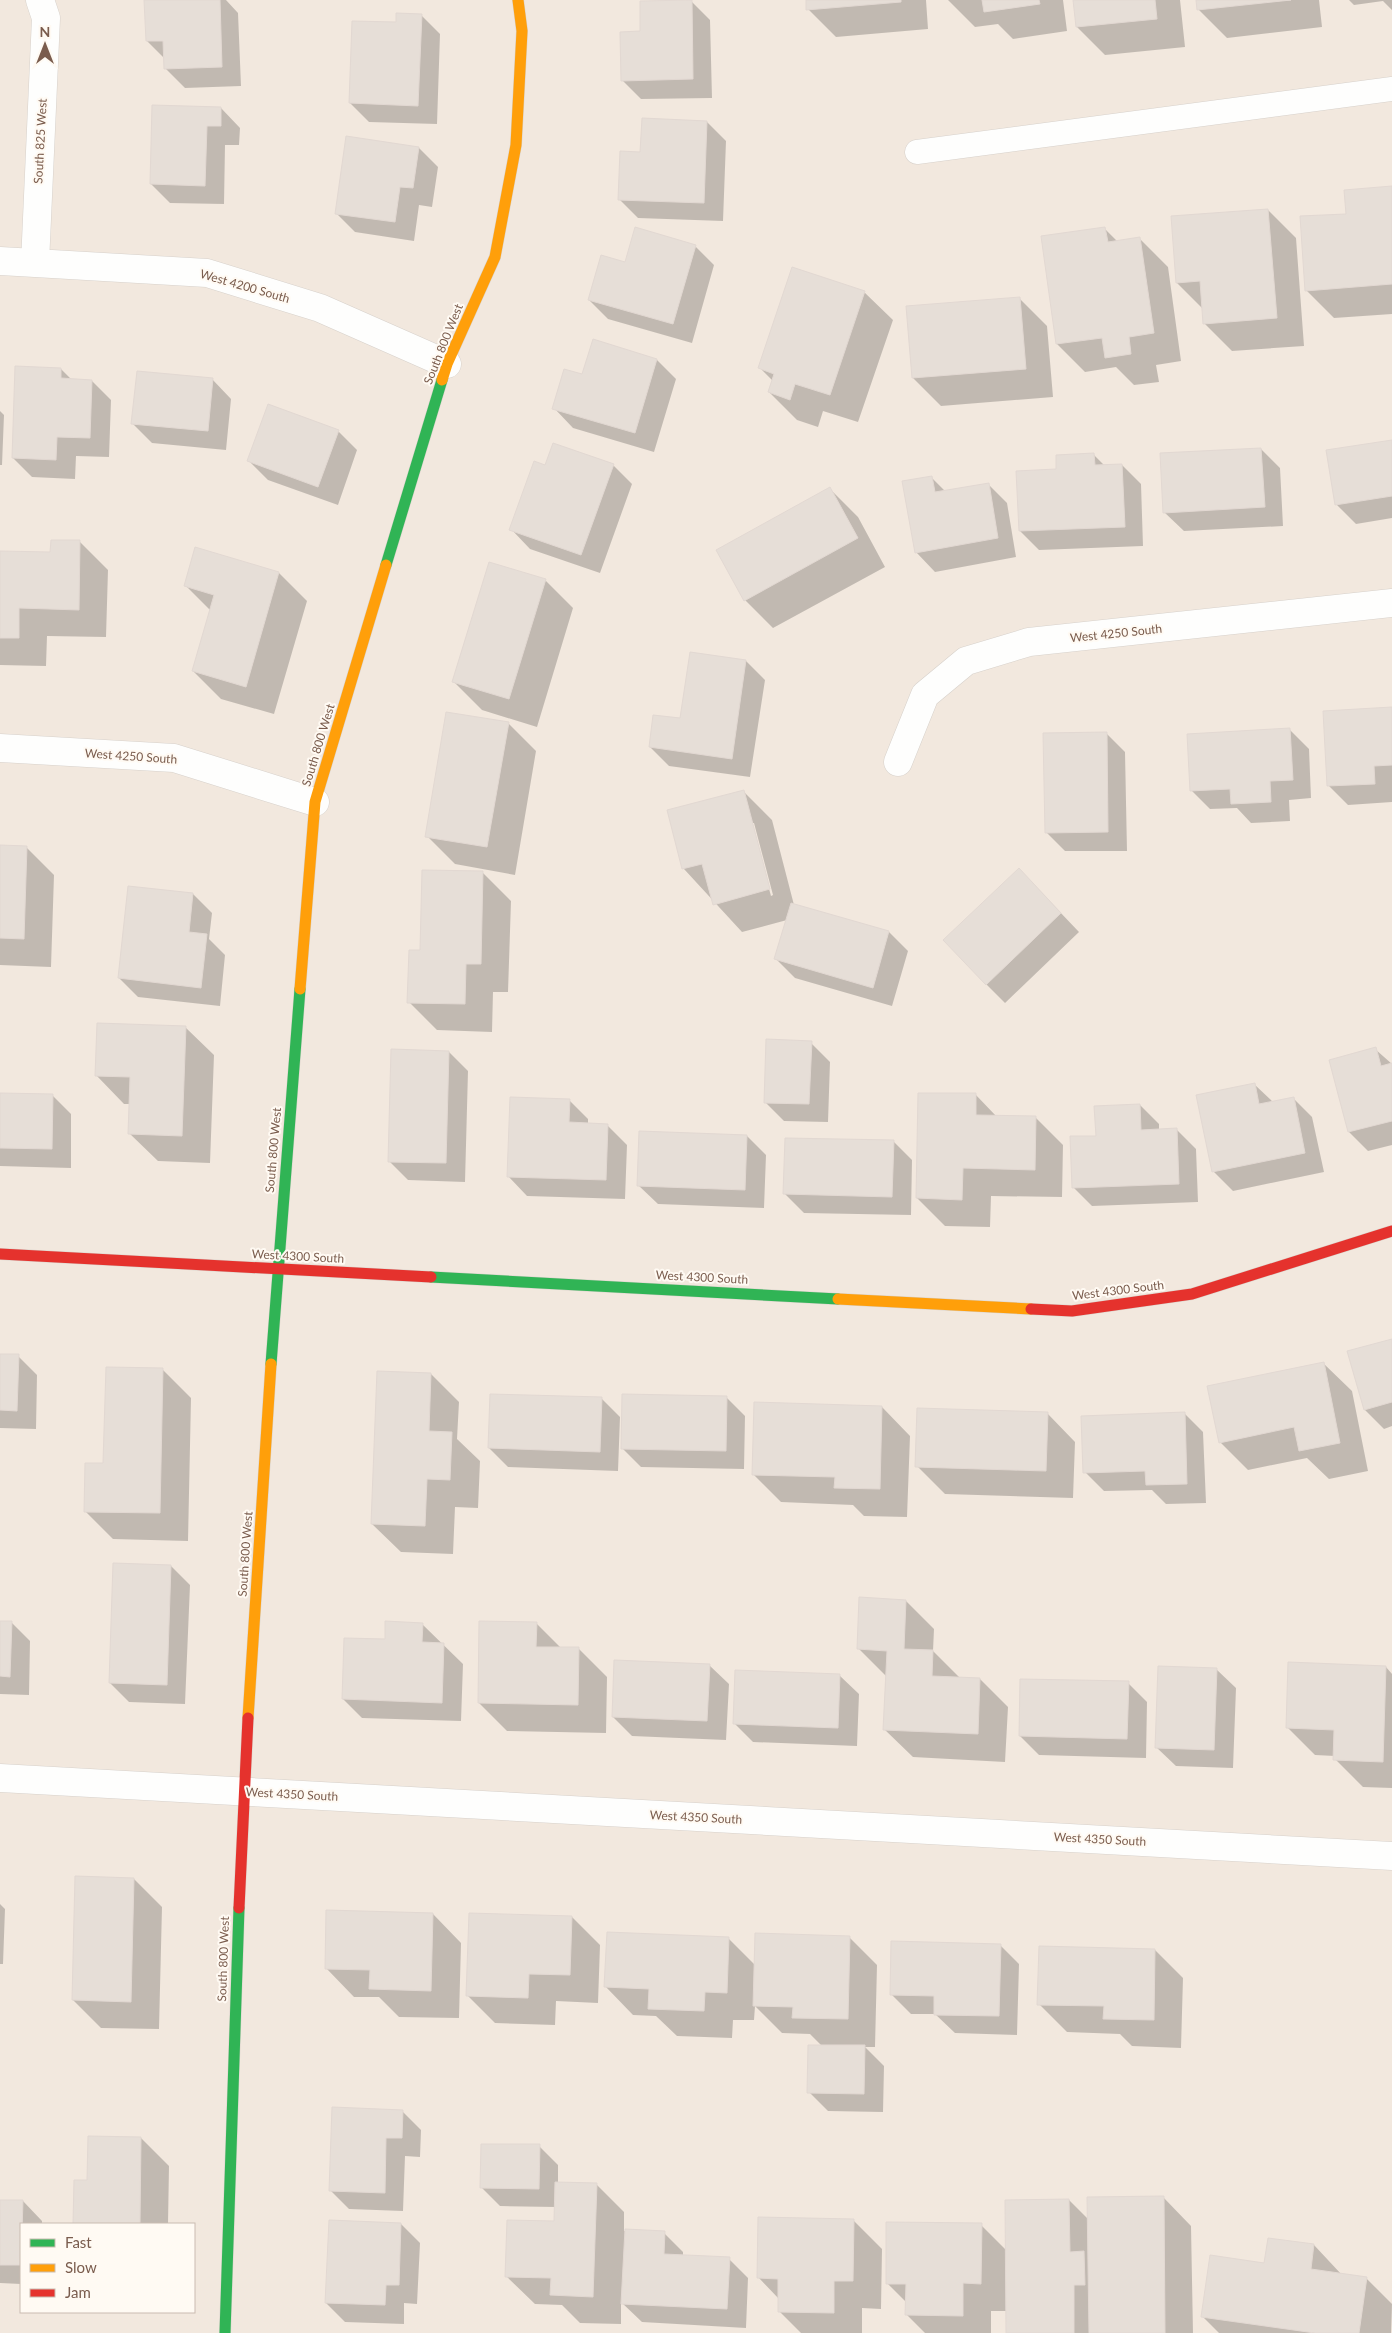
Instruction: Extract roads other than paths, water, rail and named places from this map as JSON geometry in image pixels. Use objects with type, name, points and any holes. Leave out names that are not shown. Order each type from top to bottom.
[{"type":"street","name":"South 800 West","points":[[225,2333],[243,1792],[278,1269],[315,802],[448,364],[495,257],[516,145],[522,31],[518,0]]},
{"type":"street","name":"South 825 West","points":[[35,263],[43,9]]},
{"type":"street","name":"West 4200 South","points":[[0,262],[206,273],[320,308],[448,364]]},
{"type":"street","name":"West 4250 South","points":[[898,762],[925,695],[966,661],[1029,642],[1392,603]]},
{"type":"street","name":"West 4250 South","points":[[0,748],[174,758],[315,802]]},
{"type":"street","name":"West 4300 South","points":[[0,1254],[1072,1310],[1192,1294],[1392,1231]]},
{"type":"street","name":"West 4350 South","points":[[0,1778],[1392,1856]]},
{"type":"lane","points":[[917,152],[1392,89]]}]
